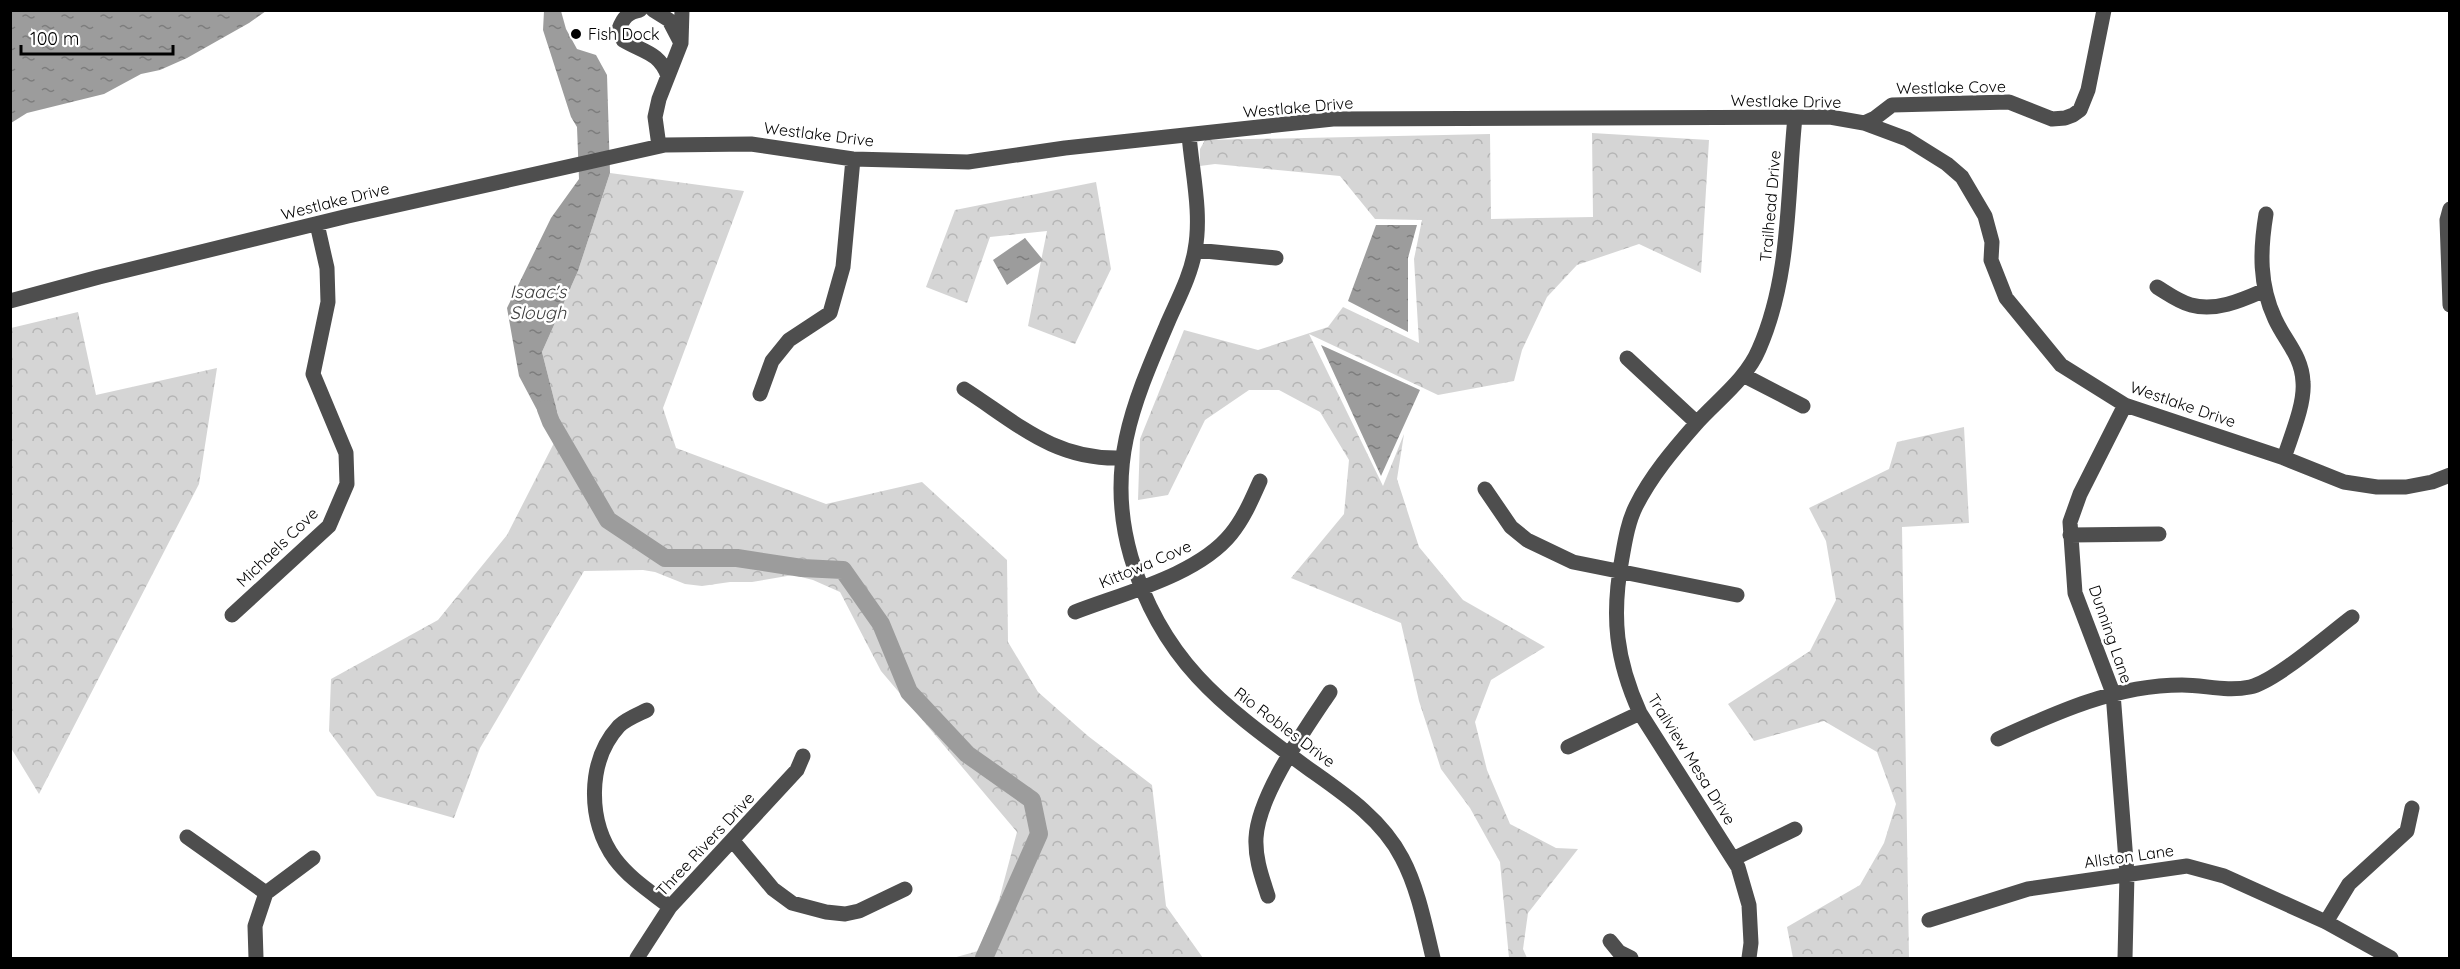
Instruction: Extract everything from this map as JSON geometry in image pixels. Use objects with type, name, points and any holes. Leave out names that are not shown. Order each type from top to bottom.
[{"type":"street","points":[[640,10],[632,11],[623,19],[619,29],[623,40],[652,54],[663,63],[668,76]]},
{"type":"street","points":[[653,10],[669,20],[681,43]]},
{"type":"street","points":[[659,146],[655,117],[681,43],[682,10]]},
{"type":"street","name":"Westlake Cove","points":[[1864,123],[1892,105],[2009,102],[2052,118],[2066,118],[2073,115],[2080,110],[2088,90],[2104,10]]},
{"type":"street","name":"Trailhead Drive","points":[[1777,298],[1784,266],[1795,117]]},
{"type":"street","name":"Westlake Drive","points":[[10,302],[99,277],[317,224],[615,154],[659,146],[751,144],[853,159],[968,162],[1065,148],[1333,119],[1830,117],[1864,123],[1907,139],[1947,164],[1962,177],[1985,216],[1992,242],[1991,260],[2006,298],[2061,365],[2125,405],[2284,458],[2344,482],[2377,488],[2406,487],[2432,482],[2450,475]]},
{"type":"street","name":"Rio Robles Drive","points":[[1189,135],[1195,190],[1195,250],[1187,278],[1138,393],[1121,458],[1124,524],[1131,556],[1141,587],[1166,636],[1198,679],[1232,712],[1345,794],[1379,825],[1402,857],[1419,903],[1432,958]]},
{"type":"street","points":[[760,394],[772,361],[789,340],[830,312],[843,267],[853,159]]},
{"type":"street","points":[[2450,209],[2447,220],[2450,305]]},
{"type":"street","points":[[2266,214],[2262,242],[2265,290],[2275,319],[2299,359],[2304,383],[2297,419],[2284,458]]},
{"type":"street","name":"Michaels Cove","points":[[232,615],[329,526],[347,484],[346,453],[312,374],[328,302],[327,268],[317,224]]},
{"type":"street","points":[[1195,250],[1276,258]]},
{"type":"street","points":[[2157,287],[2191,305],[2212,307],[2235,303],[2265,290]]},
{"type":"street","name":"Trailview Mesa Drive","points":[[1749,958],[1751,943],[1749,905],[1744,886],[1733,859],[1640,713],[1623,672],[1617,645],[1616,597],[1628,528],[1635,507],[1659,468],[1697,423],[1743,375],[1758,352],[1777,298]]},
{"type":"street","points":[[1627,358],[1697,423]]},
{"type":"street","points":[[1743,375],[1803,406]]},
{"type":"street","points":[[964,389],[1055,448],[1087,457],[1121,458]]},
{"type":"street","name":"Dunning Lane","points":[[2125,405],[2080,494],[2070,522],[2075,593],[2112,693],[2127,874],[2125,958]]},
{"type":"street","name":"Kittowa Cove","points":[[1075,612],[1190,568],[1221,545],[1242,518],[1260,481]]},
{"type":"street","points":[[1485,489],[1511,528],[1527,540],[1573,562],[1737,595]]},
{"type":"street","points":[[2070,535],[2159,534]]},
{"type":"street","points":[[1998,739],[2056,713],[2112,693],[2182,685],[2222,690],[2251,687],[2275,675],[2352,617]]},
{"type":"street","points":[[1268,896],[1256,852],[1257,823],[1289,754],[1329,692]]},
{"type":"street","points":[[647,710],[620,725],[609,741],[602,755],[593,797],[604,839],[614,857],[626,873],[670,907]]},
{"type":"street","points":[[1568,747],[1640,713]]},
{"type":"street","name":"Three Rivers Drive","points":[[637,958],[670,907],[797,770],[802,756]]},
{"type":"street","points":[[2326,922],[2349,884],[2407,831],[2412,808]]},
{"type":"street","points":[[1733,859],[1795,829]]},
{"type":"street","points":[[187,837],[266,893]]},
{"type":"street","points":[[733,841],[773,889],[792,903],[826,912],[845,914],[859,911],[905,889]]},
{"type":"street","points":[[256,958],[255,926],[266,893],[313,858]]},
{"type":"street","name":"Allston Lane","points":[[1929,920],[2028,889],[2187,867],[2224,876],[2326,922],[2391,958]]},
{"type":"street","points":[[1610,941],[1619,952],[1631,958]]},
{"type":"green space","points":[[1592,133],[1709,140],[1701,273],[1639,244],[1577,265],[1547,297],[1522,350],[1514,381],[1438,395],[1309,334],[1383,486],[1404,434],[1397,479],[1419,547],[1463,600],[1545,647],[1491,680],[1475,722],[1487,770],[1510,824],[1556,848],[1578,849],[1528,913],[1523,949],[1527,958],[1509,958],[1500,862],[1470,808],[1441,769],[1419,701],[1401,623],[1291,578],[1344,514],[1349,460],[1320,412],[1279,390],[1249,390],[1205,420],[1168,495],[1138,500],[1140,439],[1184,330],[1258,350],[1328,327],[1343,307],[1419,343],[1414,259],[1422,220],[1375,219],[1340,176],[1215,164],[1200,166],[1200,149],[1205,140],[1490,134],[1491,219],[1593,217]]},
{"type":"green space","points":[[610,173],[744,191],[663,408],[676,448],[826,504],[922,482],[1007,560],[1008,642],[1038,692],[1088,736],[1152,785],[1166,906],[1203,958],[953,958],[978,951],[999,900],[1017,832],[881,671],[840,592],[813,580],[793,575],[752,582],[702,586],[685,584],[655,572],[643,570],[584,571],[480,748],[454,818],[377,796],[329,731],[331,679],[438,620],[507,535],[554,443],[557,411],[542,352],[578,271]]},
{"type":"green space","points":[[1096,182],[1111,269],[1075,344],[1028,326],[1047,231],[990,237],[967,303],[926,287],[955,210]]},
{"type":"green space","points":[[78,312],[96,395],[217,368],[199,484],[39,794],[11,748],[11,328]]},
{"type":"green space","points":[[1964,427],[1969,523],[1902,527],[1909,958],[1793,958],[1787,927],[1860,885],[1884,843],[1896,804],[1877,752],[1824,721],[1754,741],[1728,704],[1810,651],[1836,600],[1826,541],[1809,508],[1889,469],[1897,442]]},
{"type":"water","points":[[11,10],[266,11],[187,58],[160,70],[141,74],[104,94],[27,113],[11,123]]},
{"type":"water","name":"Isaac's Slough","points":[[544,11],[561,11],[566,29],[577,49],[596,55],[607,75],[610,173],[578,271],[542,352],[557,411],[554,442],[519,376],[507,308],[551,218],[579,179],[577,127],[571,117],[543,30]]},
{"type":"water","points":[[1376,225],[1417,225],[1408,258],[1408,332],[1348,301]]},
{"type":"water","points":[[1025,238],[1043,260],[1007,285],[993,260]]},
{"type":"water","points":[[1321,345],[1420,390],[1381,476]]},
{"type":"waterway","points":[[546,409],[551,422],[608,520],[665,558],[737,558],[802,568],[843,570],[881,624],[909,692],[967,754],[1032,800],[1039,834],[984,958]]},
{"type":"place","name":"Fish Dock","points":[[576,34]]}]
